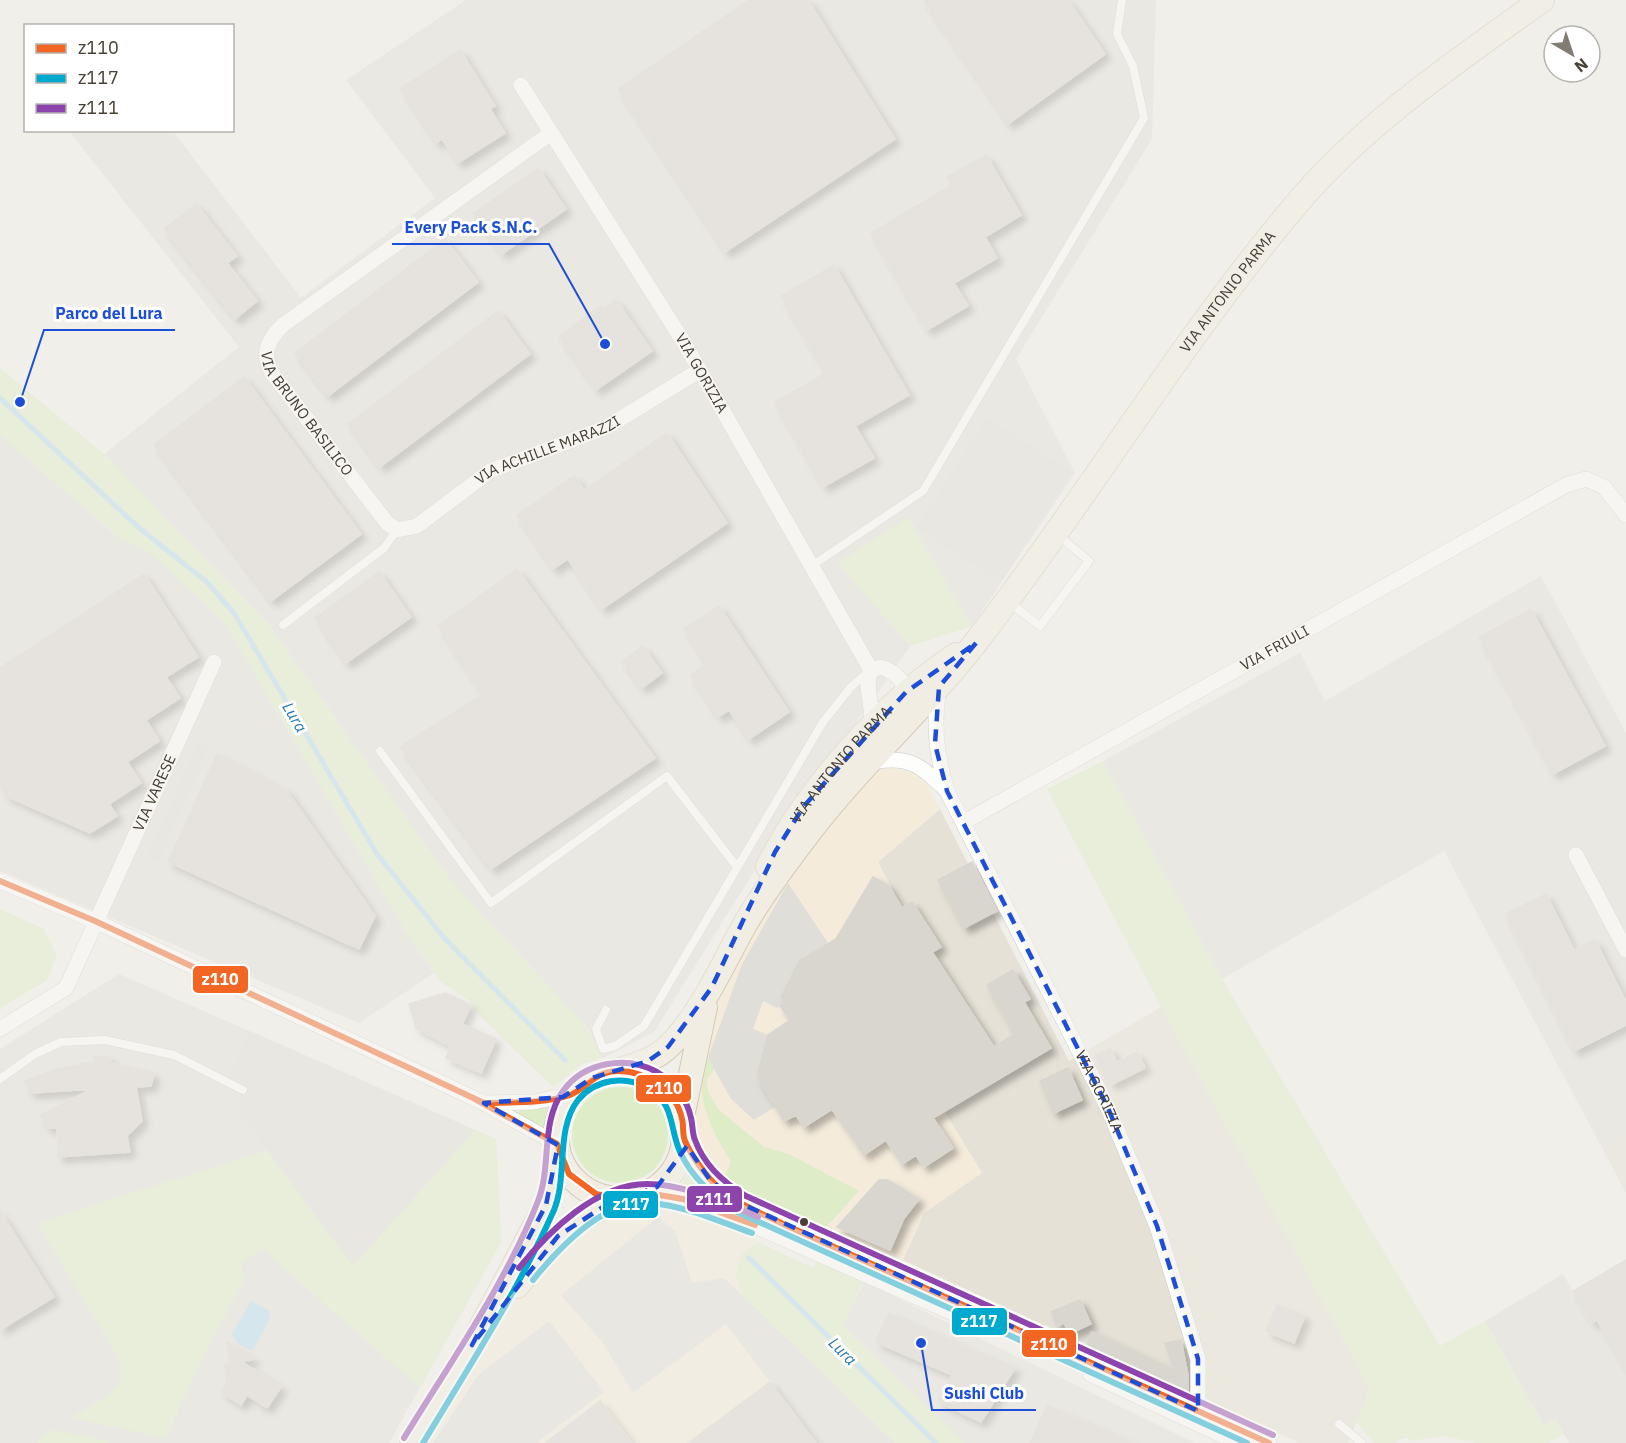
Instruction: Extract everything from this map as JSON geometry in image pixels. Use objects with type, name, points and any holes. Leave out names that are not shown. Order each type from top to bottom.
[{"type":"main road","name":"VIA ANTONIO PARMA","points":[[616,1071],[648,1061],[668,1047],[712,987],[747,922],[815,825],[868,762],[939,687],[976,643],[1205,318],[1297,203],[1347,152],[1401,105],[1542,0]]},
{"type":"main road","name":"VIA ANTONIO PARMA","points":[[747,922],[758,888],[775,852],[804,806],[906,692],[976,643]]},
{"type":"main road","name":"VIA ANTONIO PARMA","points":[[683,1129],[696,1041],[712,987]]},
{"type":"main road","points":[[412,1443],[472,1345],[546,1205],[551,1191],[560,1116],[572,1094],[592,1078],[616,1071],[641,1074],[652,1080],[670,1095],[683,1129],[673,1171],[657,1188],[647,1193],[619,1199],[583,1217],[550,1244],[472,1345]]},
{"type":"main road","points":[[557,1147],[563,1164],[577,1182],[596,1194],[619,1199]]},
{"type":"street","name":"VIA GORIZIA","points":[[521,85],[700,370],[871,670]]},
{"type":"street","name":"VIA BRUNO BASILICO","points":[[397,530],[387,523],[272,373],[267,362],[267,348],[283,325],[551,133]]},
{"type":"street","name":"VIA ACHILLE MARAZZI","points":[[397,530],[417,526],[490,471],[607,428],[700,370]]},
{"type":"street","name":"VIA FRIULI","points":[[964,822],[1566,485],[1586,479],[1604,487],[1626,515]]},
{"type":"street","name":"VIA VARESE","points":[[0,1029],[66,988],[214,662]]},
{"type":"street","points":[[868,762],[872,751],[897,720],[904,707],[906,692],[901,679],[890,670],[881,667],[871,670],[868,682],[872,714],[870,730]]},
{"type":"street","name":"VIA GORIZIA","points":[[939,687],[935,718],[935,744],[947,791],[1108,1108],[1157,1226],[1198,1359],[1198,1411]]},
{"type":"street","name":"VIA GORIZIA","points":[[868,762],[906,760],[921,767],[947,791]]},
{"type":"street","points":[[1576,855],[1626,950]]},
{"type":"street","points":[[0,881],[95,921],[484,1103],[557,1147]]},
{"type":"street","points":[[484,1103],[534,1102],[572,1094]]},
{"type":"street","points":[[683,1129],[710,1180],[742,1204],[1269,1443]]},
{"type":"street","points":[[647,1193],[703,1204],[777,1234],[1239,1443]]},
{"type":"lane","points":[[813,565],[923,491],[1144,118],[1132,66],[1117,34],[1122,0]]},
{"type":"lane","points":[[282,625],[384,548],[397,530]]},
{"type":"lane","points":[[1007,600],[1041,626],[1089,561],[1054,532]]},
{"type":"lane","points":[[606,1010],[596,1029],[603,1049],[615,1046],[644,1026],[823,722],[850,688],[871,670]]},
{"type":"lane","points":[[380,751],[491,903],[667,776],[736,867]]},
{"type":"lane","points":[[0,1079],[35,1054],[61,1041],[105,1040],[174,1055],[243,1090]]},
{"type":"lane","points":[[1339,1424],[1362,1443]]},
{"type":"highlighted area","points":[[976,643],[939,687],[935,744],[947,791],[1108,1108],[1157,1226],[1198,1359],[1198,1411],[742,1204],[710,1180],[687,1146],[657,1187],[606,1205],[558,1236],[472,1345],[546,1205],[558,1145],[484,1103],[563,1097],[592,1078],[648,1061],[668,1047],[712,987],[775,852],[804,806],[906,692]]},
{"type":"shaded area","points":[[466,0],[1156,0],[1152,139],[1016,359],[1075,473],[972,626],[910,646],[763,857],[654,1032],[603,1058],[585,1025],[451,881],[269,625],[104,454],[239,347],[70,132],[174,132],[301,298],[435,198],[346,80]]},
{"type":"shaded area","points":[[987,417],[1072,472],[1001,582],[916,528]]},
{"type":"shaded area","points":[[0,435],[118,537],[155,556],[226,625],[406,932],[434,973],[359,1023],[0,871]]},
{"type":"shaded area","points":[[1541,576],[1626,733],[1626,1134],[1602,1148],[1444,851],[1222,979],[1103,761],[1300,653],[1325,701]]},
{"type":"shaded area","points":[[199,740],[211,745],[158,863],[146,857]]},
{"type":"shaded area","points":[[889,767],[913,773],[925,783],[940,809],[878,862],[902,908],[912,902],[941,947],[932,952],[981,1027],[918,1068],[982,1173],[924,1213],[903,1260],[799,1215],[742,1194],[720,1178],[703,1155],[691,1098],[697,1061],[720,994],[790,867],[869,776]]},
{"type":"shaded area","points":[[940,809],[1069,1061],[1161,1007],[1370,1388],[1348,1443],[1300,1443],[903,1260],[924,1213],[981,1172],[918,1068],[981,1027],[902,908],[878,862]]},
{"type":"shaded area","points":[[788,883],[828,943],[799,961],[781,997],[785,1003],[777,1008],[763,1001],[753,1029],[768,1035],[757,1077],[775,1107],[754,1120],[731,1099],[708,1058],[742,964]]},
{"type":"shaded area","points":[[119,974],[496,1139],[501,1242],[389,1443],[0,1443],[0,1049]]},
{"type":"shaded area","points":[[250,1031],[475,1130],[353,1266],[240,1114],[240,1102],[237,1096],[223,1086]]},
{"type":"shaded area","points":[[1626,1134],[1626,1193],[1602,1148]]},
{"type":"shaded area","points":[[673,1204],[758,1242],[742,1254],[735,1274],[895,1443],[425,1443],[528,1282],[551,1252],[607,1216]]},
{"type":"shaded area","points":[[658,1217],[675,1231],[692,1283],[724,1278],[895,1443],[816,1443],[726,1324],[633,1393],[603,1343],[561,1295]]},
{"type":"shaded area","points":[[1563,1274],[1591,1323],[1597,1320],[1618,1356],[1626,1352],[1626,1443],[1569,1443],[1556,1419],[1544,1425],[1485,1321]]},
{"type":"shaded area","points":[[864,1282],[1195,1443],[965,1443],[843,1326]]},
{"type":"shaded area","points":[[549,1321],[604,1392],[536,1443],[433,1443],[478,1375]]},
{"type":"green space","points":[[0,368],[104,454],[269,625],[451,881],[585,1025],[603,1058],[582,1064],[553,1087],[473,1009],[470,1001],[441,982],[406,932],[226,625],[155,556],[118,537],[0,435]]},
{"type":"green space","points":[[908,517],[972,626],[910,646],[837,563]]},
{"type":"green space","points":[[1103,761],[1222,979],[1440,1346],[1485,1321],[1544,1425],[1556,1419],[1564,1434],[1549,1443],[1477,1443],[1443,1436],[1410,1441],[1406,1437],[1393,1443],[1374,1443],[1356,1422],[1370,1388],[1161,1007],[1047,789]]},
{"type":"green space","points":[[0,909],[44,929],[57,955],[47,980],[0,1008]]},
{"type":"green space","points":[[708,1058],[714,1069],[707,1079],[708,1092],[719,1110],[764,1147],[789,1154],[859,1191],[826,1227],[742,1194],[720,1178],[728,1171],[731,1162],[711,1125],[703,1098],[701,1084]]},
{"type":"green space","points":[[620,1087],[638,1091],[654,1101],[664,1117],[668,1135],[664,1153],[654,1169],[638,1179],[620,1183],[602,1179],[586,1169],[576,1153],[572,1135],[576,1117],[586,1101],[602,1091]]},
{"type":"green space","points":[[547,1107],[543,1128],[517,1113],[518,1111]]},
{"type":"green space","points":[[475,1130],[496,1139],[501,1242],[420,1388],[262,1249],[240,1263],[246,1278],[210,1343],[166,1438],[69,1418],[107,1397],[120,1382],[121,1362],[37,1223],[267,1150],[353,1265]]},
{"type":"green space","points":[[691,1169],[700,1181],[683,1192],[677,1191]]},
{"type":"green space","points":[[758,1242],[813,1268],[819,1258],[864,1280],[843,1326],[965,1443],[895,1443],[743,1297],[735,1274],[742,1254]]},
{"type":"green space","points":[[52,1430],[110,1443],[37,1443],[39,1438]]},
{"type":"water","points":[[251,1301],[268,1310],[271,1317],[252,1351],[238,1344],[232,1334]]},
{"type":"building","points":[[749,0],[808,0],[895,139],[725,252],[618,89]]},
{"type":"building","points":[[924,0],[1068,0],[1105,54],[1008,124]]},
{"type":"building","points":[[460,50],[495,106],[490,109],[505,133],[458,163],[442,139],[436,143],[401,88]]},
{"type":"building","points":[[986,155],[1021,215],[985,237],[997,258],[954,283],[968,306],[927,330],[871,233],[952,185],[947,177]]},
{"type":"building","points":[[538,168],[566,209],[502,254],[473,214]]},
{"type":"building","points":[[196,204],[237,256],[227,263],[257,301],[235,319],[164,229]]},
{"type":"building","points":[[445,239],[478,282],[328,396],[295,353]]},
{"type":"building","points":[[834,265],[909,395],[855,426],[874,458],[823,487],[775,402],[826,373],[781,296]]},
{"type":"building","points":[[616,300],[652,351],[596,390],[559,336],[601,306],[604,309]]},
{"type":"building","points":[[498,311],[530,354],[380,467],[348,424]]},
{"type":"building","points":[[244,377],[361,534],[271,601],[154,445]]},
{"type":"building","points":[[667,433],[727,523],[602,609],[568,559],[553,569],[517,515],[574,476],[584,490]]},
{"type":"building","points":[[517,569],[655,758],[491,869],[400,747],[483,694],[438,626]]},
{"type":"building","points":[[379,572],[411,617],[346,663],[315,618]]},
{"type":"building","points":[[144,574],[198,657],[166,677],[180,698],[146,720],[159,741],[127,762],[141,783],[109,804],[117,816],[90,833],[8,797],[0,785],[0,668]]},
{"type":"building","points":[[719,606],[789,712],[749,739],[729,710],[718,717],[690,675],[707,664],[684,629]]},
{"type":"building","points":[[1531,609],[1605,746],[1553,774],[1479,637]]},
{"type":"building","points":[[643,646],[662,673],[642,688],[622,661]]},
{"type":"building","points":[[217,754],[287,791],[375,916],[359,949],[168,862]]},
{"type":"building","points":[[972,862],[997,911],[964,928],[938,880]]},
{"type":"building","points":[[873,877],[888,885],[902,908],[912,902],[941,947],[932,952],[994,1047],[1015,1034],[987,985],[1013,970],[1030,999],[1024,1002],[1051,1048],[933,1118],[953,1148],[924,1167],[916,1155],[902,1164],[886,1140],[864,1155],[832,1109],[804,1127],[796,1115],[784,1121],[757,1077],[768,1035],[790,1020],[780,1006],[785,1003],[781,997],[799,961],[836,939]]},
{"type":"building","points":[[1546,894],[1574,950],[1595,940],[1626,1002],[1626,1025],[1574,1051],[1505,914]]},
{"type":"building","points":[[445,993],[471,1005],[462,1024],[496,1039],[481,1073],[446,1058],[450,1046],[416,1028],[409,1004]]},
{"type":"building","points":[[1110,1048],[1117,1062],[1137,1052],[1145,1068],[1111,1085],[1095,1056]]},
{"type":"building","points":[[94,1057],[110,1057],[110,1063],[154,1073],[151,1086],[136,1087],[142,1121],[127,1136],[130,1152],[58,1157],[57,1128],[47,1128],[40,1115],[92,1089],[31,1093],[25,1081],[56,1069],[95,1062]]},
{"type":"building","points":[[1068,1068],[1082,1100],[1054,1113],[1040,1081]]},
{"type":"building","points":[[879,1180],[888,1180],[919,1199],[904,1218],[890,1250],[837,1227]]},
{"type":"building","points":[[0,1211],[54,1297],[0,1330]]},
{"type":"building","points":[[1626,1260],[1626,1369],[1597,1320],[1592,1323],[1573,1291]]},
{"type":"building","points":[[1080,1300],[1091,1324],[1069,1334],[1064,1323],[1058,1326],[1051,1312]]},
{"type":"building","points":[[1277,1305],[1305,1316],[1294,1343],[1266,1331]]},
{"type":"building","points":[[888,1313],[1015,1368],[981,1422],[938,1402],[952,1375],[876,1342]]},
{"type":"building","points":[[1092,1332],[1174,1370],[1165,1343],[1181,1340],[1188,1375],[1188,1396],[1086,1345]]},
{"type":"building","points":[[226,1342],[255,1359],[242,1362],[281,1387],[267,1408],[247,1395],[241,1405],[221,1392],[227,1383],[224,1365],[231,1363]]},
{"type":"building","points":[[770,1382],[816,1443],[688,1443]]},
{"type":"building","points":[[600,1401],[632,1443],[545,1443]]},
{"type":"building","points":[[1047,1406],[1079,1419],[1132,1443],[1030,1443]]},
{"type":"waterway","name":"Lura","points":[[0,398],[138,527],[207,582],[234,613],[377,854],[445,939],[565,1060]]},
{"type":"waterway","name":"Lura","points":[[749,1258],[936,1443]]},
{"type":"transit line","name":"z110","points":[[0,881],[95,921],[484,1103],[527,1102],[560,1098],[576,1092],[603,1074],[618,1071],[639,1074],[658,1084],[673,1099],[682,1119],[685,1141],[699,1166],[717,1187],[735,1200],[783,1224],[1269,1443]]},
{"type":"transit line","name":"z111","points":[[404,1438],[494,1292],[525,1232],[542,1188],[551,1117],[556,1103],[563,1091],[582,1073],[606,1064],[619,1063],[645,1067],[657,1072],[674,1086],[686,1104],[694,1137],[709,1165],[730,1185],[746,1196],[1273,1435]]},
{"type":"transit line","name":"z117","points":[[423,1443],[509,1299],[554,1210],[560,1183],[564,1139],[571,1112],[585,1093],[593,1087],[611,1081],[630,1081],[657,1094],[668,1110],[677,1145],[692,1172],[712,1194],[737,1212],[1247,1443]]},
{"type":"transit line","name":"z110","points":[[475,1099],[557,1144],[569,1174],[596,1194],[619,1199],[647,1193],[683,1199],[755,1225]]},
{"type":"transit line","name":"z111","points":[[519,1268],[544,1240],[575,1212],[610,1192],[628,1186],[647,1184],[676,1187],[704,1195],[758,1217]]},
{"type":"transit line","name":"z117","points":[[533,1280],[584,1228],[616,1209],[633,1204],[650,1203],[676,1207],[752,1233]]},
{"type":"place","name":"Every Pack S.N.C.","points":[[605,344]]},
{"type":"place","name":"Parco del Lura","points":[[20,402]]},
{"type":"place","name":"Sushi Club","points":[[921,1343]]}]
